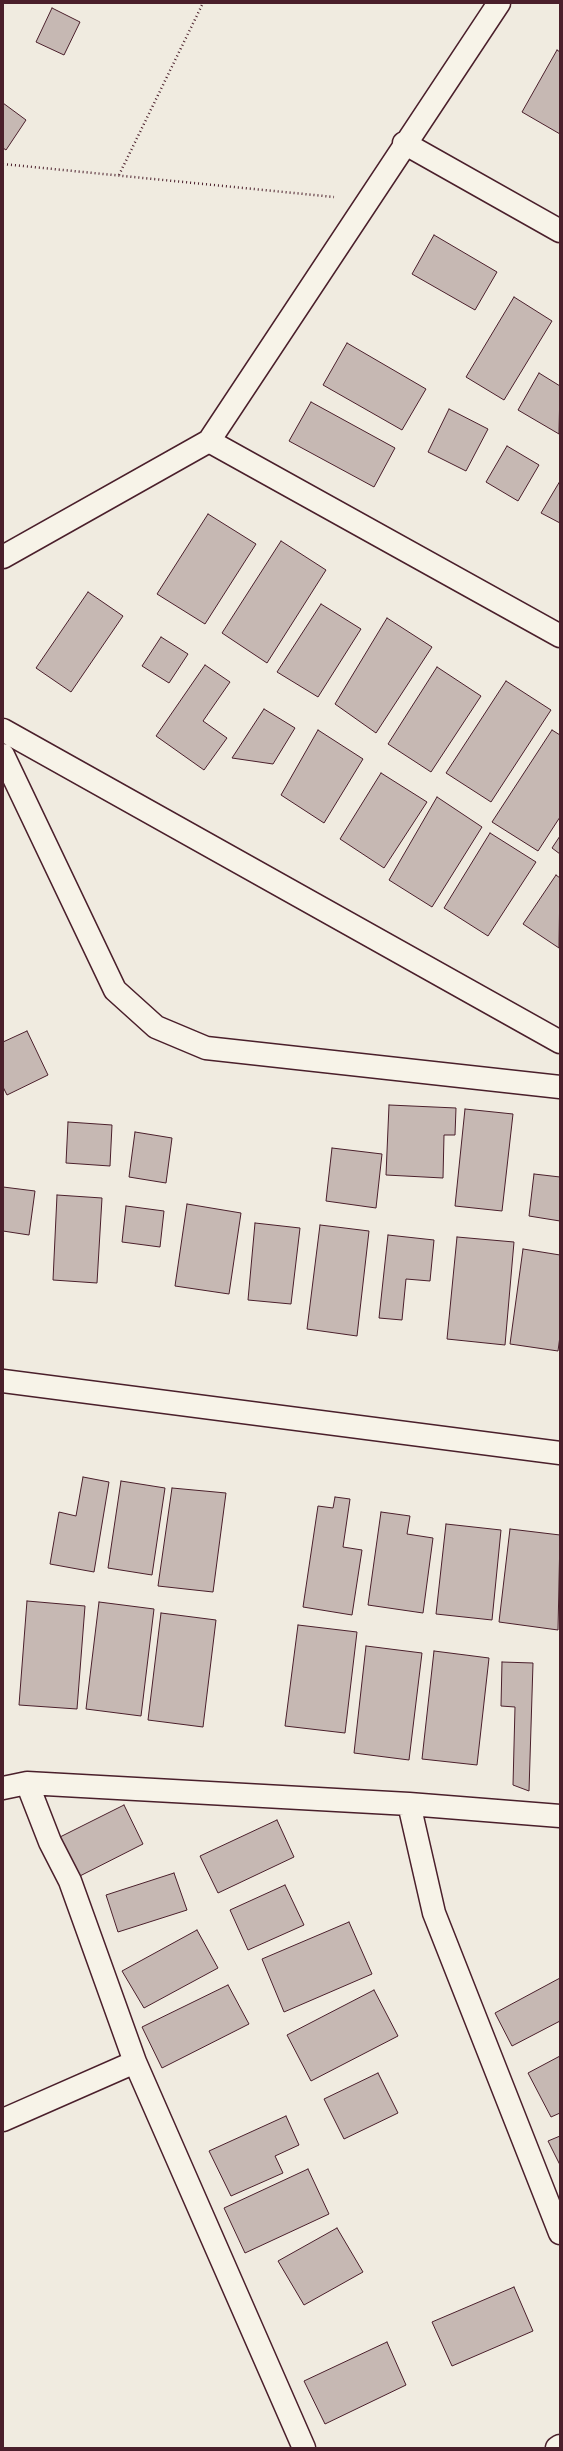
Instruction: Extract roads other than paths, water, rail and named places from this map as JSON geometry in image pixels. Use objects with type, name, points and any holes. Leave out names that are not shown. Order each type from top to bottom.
[{"type":"street","points":[[3,557],[209,441],[404,143],[499,3]]},
{"type":"street","points":[[404,143],[560,232]]},
{"type":"street","points":[[209,441],[560,636]]},
{"type":"street","points":[[3,730],[560,1042]]},
{"type":"street","points":[[3,755],[115,990],[156,1027],[206,1048],[560,1087]]},
{"type":"street","points":[[3,1381],[560,1453]]},
{"type":"street","points":[[27,1783],[50,1842],[70,1880],[135,2062],[304,2448]]},
{"type":"street","points":[[3,1788],[27,1783],[409,1804],[560,1816]]},
{"type":"street","points":[[409,1804],[434,1913],[560,2233]]},
{"type":"street","points":[[3,2120],[135,2062]]}]
